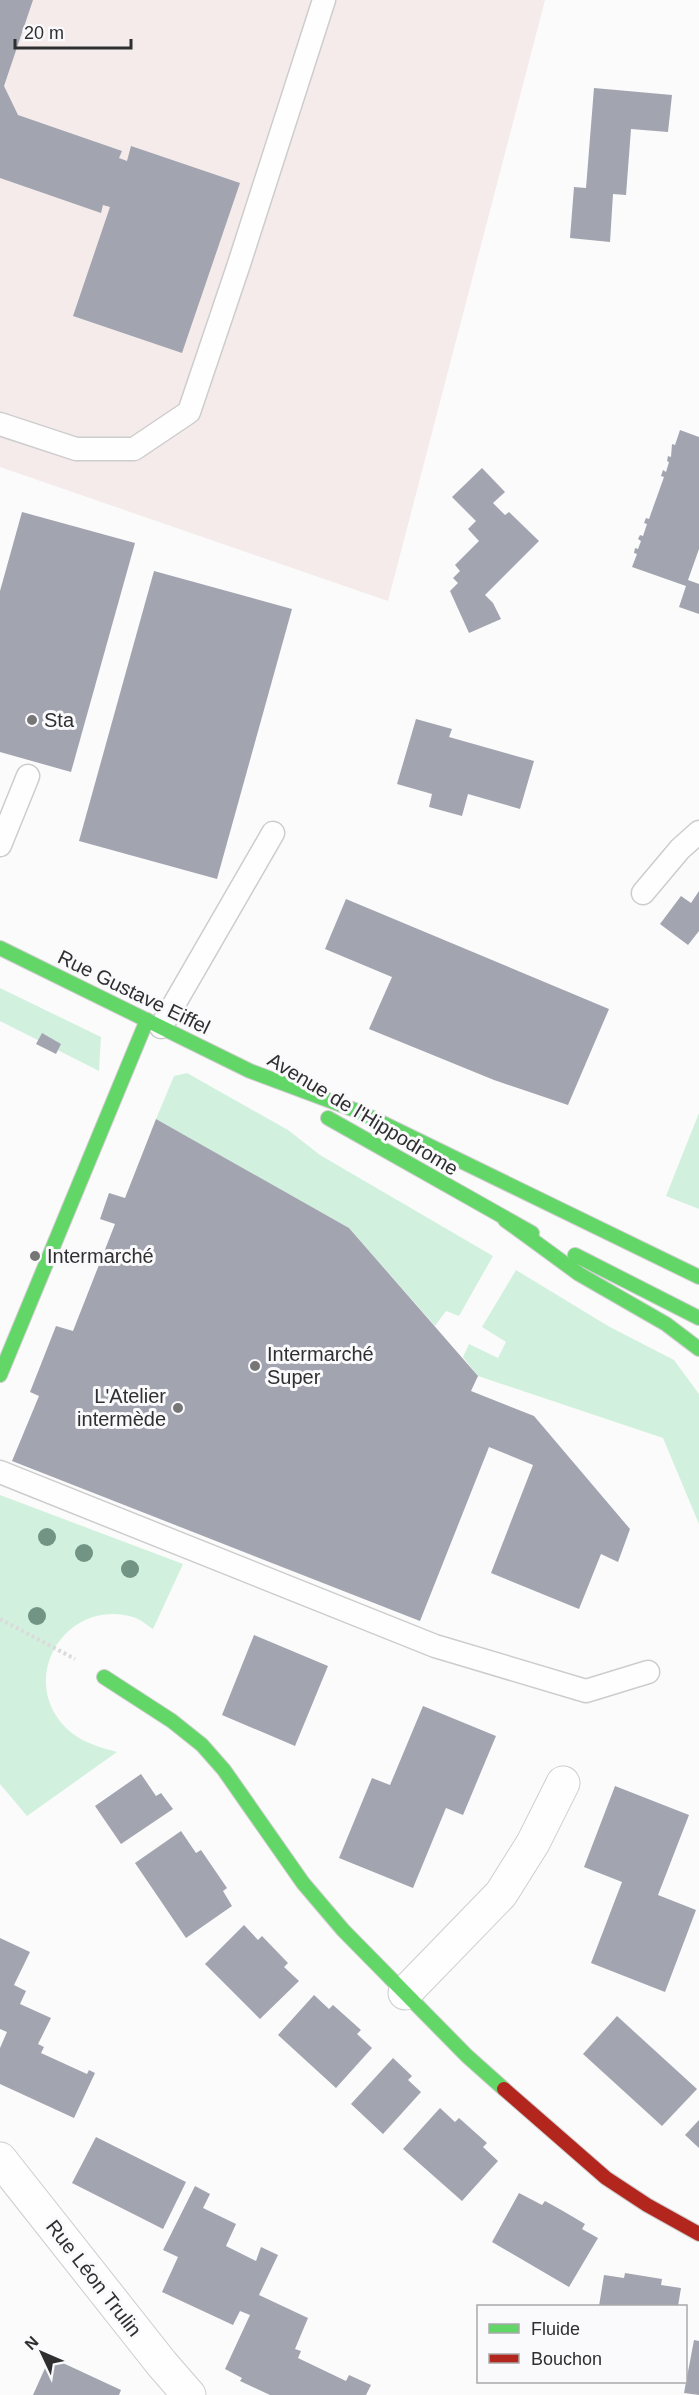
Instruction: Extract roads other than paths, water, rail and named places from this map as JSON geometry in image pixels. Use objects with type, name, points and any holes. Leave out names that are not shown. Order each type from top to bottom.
[{"type":"main road","name":"Rue Gustave Eiffel","points":[[0,948],[250,1071]]},
{"type":"main road","points":[[0,1374],[154,1024]]},
{"type":"main road","name":"Avenue de l'Hippodrome","points":[[250,1071],[505,1220],[699,1318]]},
{"type":"main road","name":"Avenue de l'Hippodrome","points":[[250,1071],[360,1112],[699,1277]]},
{"type":"main road","points":[[505,1220],[579,1274],[666,1324],[699,1349]]},
{"type":"main road","points":[[104,1677],[172,1721],[202,1745],[224,1770],[303,1883],[343,1930],[466,2056],[584,2161],[628,2193],[699,2234]]},
{"type":"street","points":[[405,1993],[501,1894],[533,1843],[563,1783]]},
{"type":"street","name":"Rue Léon Trulin","points":[[0,2159],[185,2394]]},
{"type":"lane","points":[[0,424],[76,449],[134,449],[189,412],[324,0]]},
{"type":"lane","points":[[0,845],[28,776]]},
{"type":"lane","points":[[154,1024],[273,832]]},
{"type":"lane","points":[[643,893],[699,832]]},
{"type":"lane","points":[[0,1472],[435,1647],[586,1690],[648,1672]]},
{"type":"place","name":"Sta","points":[[32,720]]},
{"type":"place","name":"Intermarché","points":[[35,1256]]},
{"type":"place","name":"Intermarché Super","points":[[255,1366]]},
{"type":"place","name":"L'Atelier intermède","points":[[178,1408]]}]
